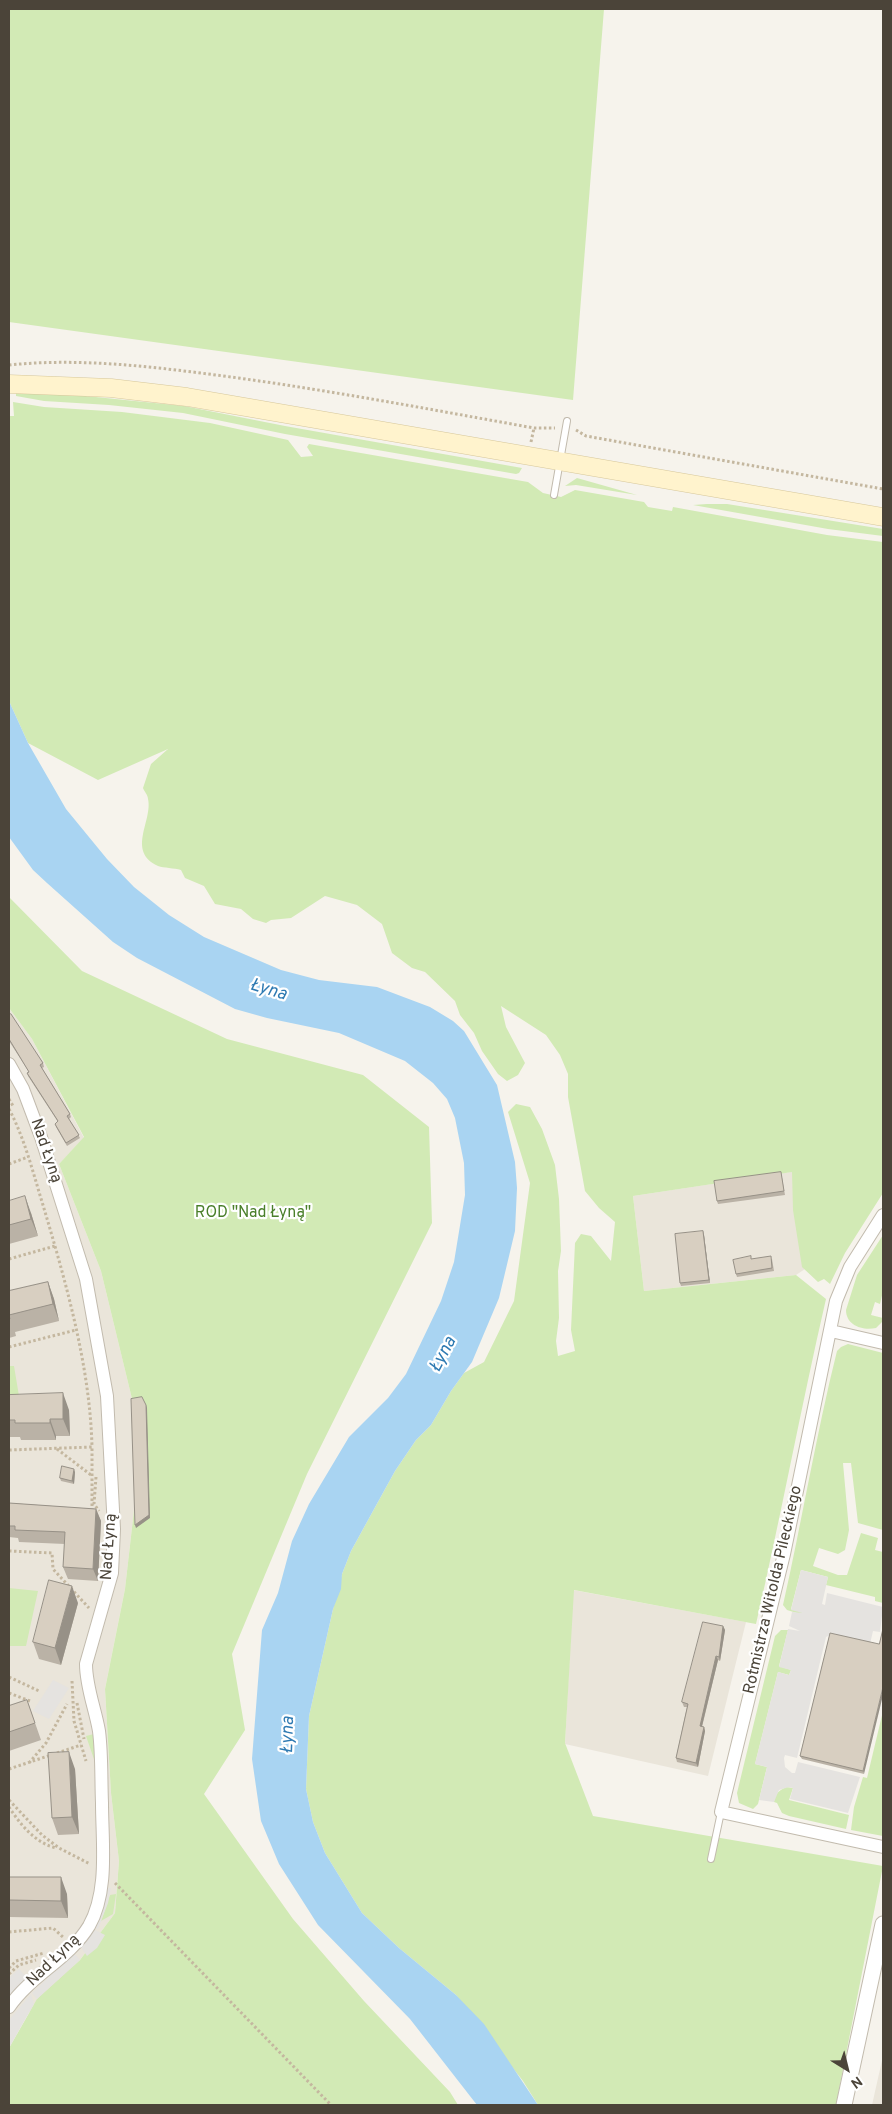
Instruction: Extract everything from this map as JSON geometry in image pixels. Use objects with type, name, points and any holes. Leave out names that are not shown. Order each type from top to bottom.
[{"type":"main road","points":[[9,384],[111,388],[187,397],[883,517]]},
{"type":"street","name":"Nad Łyną","points":[[9,1064],[23,1089],[44,1145],[86,1279],[107,1396],[114,1529],[112,1573],[86,1664],[86,1677],[101,1751],[96,1913],[88,1928],[61,1950],[41,1974],[9,2006]]},
{"type":"street","name":"Rotmistrza Witolda Pileckiego","points":[[721,1812],[784,1554],[836,1301],[850,1267],[883,1215]]},
{"type":"street","points":[[831,1331],[883,1343]]},
{"type":"street","points":[[721,1812],[883,1846]]},
{"type":"street","points":[[844,2105],[883,1924]]},
{"type":"lane","points":[[554,495],[567,424]]},
{"type":"lane","points":[[711,1859],[721,1812]]},
{"type":"path","points":[[9,365],[48,361],[167,369],[281,384],[534,428],[567,424],[586,436],[883,489]]},
{"type":"path","points":[[531,442],[534,428]]},
{"type":"path","points":[[9,1099],[21,1121],[35,1158]]},
{"type":"path","points":[[9,1109],[18,1126],[55,1246],[76,1330],[92,1421],[92,1513]]},
{"type":"path","points":[[9,1164],[28,1157]]},
{"type":"path","points":[[9,1259],[55,1246]]},
{"type":"path","points":[[9,1347],[76,1330]]},
{"type":"path","points":[[92,1386],[97,1448]]},
{"type":"path","points":[[9,1450],[92,1447]]},
{"type":"path","points":[[57,1448],[91,1475]]},
{"type":"path","points":[[98,1473],[94,1485],[94,1504],[105,1516]]},
{"type":"path","points":[[9,1551],[52,1553],[54,1569],[90,1609]]},
{"type":"path","points":[[88,1617],[92,1604]]},
{"type":"path","points":[[72,1673],[73,1714],[81,1745],[90,1768]]},
{"type":"path","points":[[9,1677],[39,1692]]},
{"type":"path","points":[[77,1681],[78,1715],[91,1758]]},
{"type":"path","points":[[9,1693],[30,1701]]},
{"type":"path","points":[[28,1763],[46,1743],[67,1704]]},
{"type":"path","points":[[9,1770],[81,1745]]},
{"type":"path","points":[[9,1800],[42,1835],[59,1848]]},
{"type":"path","points":[[9,1807],[17,1820],[29,1832],[50,1846],[92,1861],[331,2105]]},
{"type":"path","points":[[89,1872],[92,1861]]},
{"type":"path","points":[[9,1932],[53,1928],[65,1939]]},
{"type":"path","points":[[61,1950],[65,1939],[70,1933]]},
{"type":"path","points":[[9,1968],[16,1961],[53,1949]]},
{"type":"path","points":[[9,1974],[19,1965],[49,1958]]},
{"type":"shaded area","points":[[9,1008],[32,1039],[84,1138],[59,1164],[101,1271],[142,1440],[125,1589],[105,1689],[111,1793],[119,1861],[115,1913],[80,1960],[26,2016],[9,2048]]},
{"type":"shaded area","points":[[797,1171],[808,1267],[796,1275],[644,1291],[633,1196]]},
{"type":"shaded area","points":[[801,1570],[828,1577],[822,1604],[825,1605],[827,1593],[883,1607],[880,1632],[873,1631],[870,1644],[830,1635],[826,1637],[797,1758],[785,1755],[784,1758],[785,1767],[792,1773],[795,1773],[798,1762],[860,1777],[848,1813],[790,1799],[793,1788],[789,1787],[779,1790],[774,1802],[759,1800],[767,1767],[755,1764],[778,1672],[789,1675],[791,1670],[779,1667],[788,1629],[800,1631],[789,1626],[792,1612],[803,1613],[791,1610]]},
{"type":"shaded area","points":[[573,1590],[746,1622],[708,1776],[565,1744]]},
{"type":"shaded area","points":[[53,1680],[69,1688],[49,1719],[33,1711]]},
{"type":"shaded area","points":[[105,1888],[111,1888],[108,1903],[98,1929],[93,1927]]},
{"type":"shaded area","points":[[95,1930],[105,1935],[97,1948],[87,1956],[81,1947]]},
{"type":"shaded area","points":[[74,1953],[80,1960],[37,1999],[32,1993]]},
{"type":"shaded area","points":[[19,1969],[29,1980],[9,2000],[9,1978]]},
{"type":"shaded area","points":[[31,1994],[34,2004],[9,2048],[9,2020]]},
{"type":"shaded area","points":[[883,2056],[883,2105],[872,2105]]},
{"type":"green space","points":[[9,9],[604,9],[573,400],[9,322]]},
{"type":"green space","points":[[16,393],[76,395],[184,406],[522,468],[516,474],[285,434],[183,413],[109,405],[44,401],[16,396]]},
{"type":"green space","points":[[13,402],[44,407],[122,412],[210,423],[288,440],[301,457],[313,456],[307,447],[309,444],[528,482],[543,493],[561,497],[575,490],[644,502],[648,507],[672,511],[673,507],[827,535],[883,542],[883,1193],[845,1253],[830,1284],[824,1279],[818,1282],[802,1267],[793,1210],[792,1172],[633,1196],[644,1291],[796,1275],[826,1299],[756,1624],[574,1590],[565,1743],[593,1816],[883,1866],[836,2105],[538,2105],[523,2081],[456,1995],[399,1948],[362,1913],[325,1853],[313,1822],[306,1789],[309,1716],[333,1609],[342,1574],[351,1551],[395,1471],[416,1440],[431,1425],[464,1373],[484,1362],[514,1301],[530,1183],[508,1112],[516,1104],[530,1107],[542,1129],[555,1165],[559,1199],[561,1251],[558,1271],[559,1318],[556,1341],[558,1356],[575,1351],[571,1330],[575,1243],[581,1234],[591,1236],[611,1261],[615,1222],[599,1208],[585,1191],[568,1097],[568,1074],[560,1055],[546,1035],[501,1006],[506,1027],[525,1063],[518,1075],[507,1081],[498,1074],[482,1051],[474,1033],[460,1015],[455,1001],[425,972],[412,968],[392,953],[382,924],[357,905],[325,896],[291,918],[271,920],[266,923],[253,919],[241,909],[215,904],[204,886],[185,878],[181,870],[158,866],[149,860],[142,844],[149,808],[148,798],[143,788],[151,764],[168,749],[98,780],[28,743],[9,701],[9,416],[14,416]]},
{"type":"green space","points":[[577,478],[637,495],[576,485],[565,486]]},
{"type":"green space","points":[[727,504],[883,529],[883,536],[828,529],[693,505]]},
{"type":"green space","name":"ROD \"Nad Łyną\"","points":[[9,897],[82,971],[227,1039],[363,1075],[429,1127],[432,1223],[307,1474],[232,1654],[245,1730],[204,1794],[293,1919],[364,2001],[450,2092],[458,2105],[9,2105],[9,2048],[37,1999],[80,1960],[115,1913],[119,1861],[111,1793],[105,1689],[125,1589],[142,1440],[101,1271],[59,1164],[84,1137],[32,1039],[9,1008]]},
{"type":"green space","points":[[883,1235],[883,1291],[880,1304],[875,1302],[871,1315],[883,1318],[883,1321],[876,1328],[860,1328],[849,1320],[846,1310],[857,1275]]},
{"type":"green space","points":[[848,1344],[883,1353],[883,1530],[858,1523],[851,1463],[843,1463],[849,1530],[845,1550],[838,1554],[819,1548],[813,1566],[838,1575],[847,1575],[861,1533],[878,1538],[875,1550],[883,1552],[883,1603],[875,1601],[875,1597],[826,1585],[828,1577],[801,1570],[791,1609],[803,1612],[800,1614],[787,1610],[783,1605],[822,1414],[837,1351]]},
{"type":"green space","points":[[9,1366],[14,1366],[19,1396],[9,1397]]},
{"type":"green space","points":[[9,1588],[38,1591],[26,1646],[9,1646]]},
{"type":"green space","points":[[781,1630],[788,1630],[779,1666],[791,1670],[789,1675],[778,1672],[755,1764],[767,1767],[758,1804],[753,1809],[739,1803],[737,1793],[775,1636]]},
{"type":"green space","points":[[883,1711],[883,1836],[851,1830],[854,1807],[863,1777],[867,1778]]},
{"type":"green space","points":[[94,1734],[96,1765],[86,1736]]},
{"type":"green space","points":[[786,1787],[793,1788],[789,1800],[849,1815],[846,1829],[782,1813],[777,1803],[774,1802],[777,1793]]},
{"type":"green space","points":[[116,1894],[113,1914],[101,1921],[110,1895]]},
{"type":"water","name":"Łyna","points":[[9,701],[28,743],[66,809],[107,859],[134,887],[169,915],[204,937],[281,970],[319,980],[377,987],[430,1007],[453,1021],[464,1031],[497,1085],[515,1162],[517,1188],[515,1231],[499,1298],[472,1362],[451,1391],[431,1425],[416,1440],[395,1471],[351,1551],[342,1574],[341,1589],[333,1609],[309,1716],[306,1789],[313,1822],[325,1853],[362,1913],[399,1948],[456,1995],[484,2024],[538,2105],[477,2105],[410,2019],[318,1925],[279,1864],[261,1821],[252,1759],[262,1630],[278,1593],[292,1541],[309,1504],[349,1437],[388,1398],[406,1374],[441,1301],[454,1262],[465,1195],[464,1163],[455,1118],[447,1099],[433,1083],[405,1061],[339,1033],[267,1018],[235,1009],[137,958],[113,942],[33,870],[9,837]]},
{"type":"building","points":[[11,1014],[43,1063],[40,1065],[70,1114],[67,1116],[79,1135],[66,1143],[55,1124],[58,1121],[27,1073],[29,1072],[9,1039],[9,1015]]},
{"type":"building","points":[[781,1172],[784,1191],[717,1201],[714,1181]]},
{"type":"building","points":[[25,1196],[31,1219],[9,1225],[9,1201]]},
{"type":"building","points":[[703,1231],[709,1280],[680,1283],[675,1234]]},
{"type":"building","points":[[751,1256],[751,1259],[771,1256],[772,1268],[736,1274],[733,1260]]},
{"type":"building","points":[[48,1282],[53,1304],[9,1315],[9,1291]]},
{"type":"building","points":[[63,1393],[63,1419],[50,1419],[50,1423],[15,1423],[15,1420],[9,1420],[9,1395]]},
{"type":"building","points":[[142,1397],[146,1405],[149,1515],[135,1525],[131,1399]]},
{"type":"building","points":[[62,1466],[74,1469],[72,1481],[60,1478]]},
{"type":"building","points":[[9,1503],[96,1509],[93,1569],[63,1567],[65,1532],[15,1530],[15,1526],[9,1526]]},
{"type":"building","points":[[49,1580],[72,1586],[55,1648],[33,1642]]},
{"type":"building","points":[[703,1622],[723,1626],[719,1657],[716,1656],[700,1726],[704,1727],[696,1763],[676,1758],[688,1704],[682,1702]]},
{"type":"building","points":[[883,1629],[883,1687],[863,1771],[800,1756],[830,1633],[879,1644]]},
{"type":"building","points":[[27,1700],[35,1723],[9,1732],[9,1706]]},
{"type":"building","points":[[69,1752],[72,1817],[52,1818],[48,1753]]},
{"type":"building","points":[[9,1877],[61,1877],[61,1901],[9,1900]]}]
